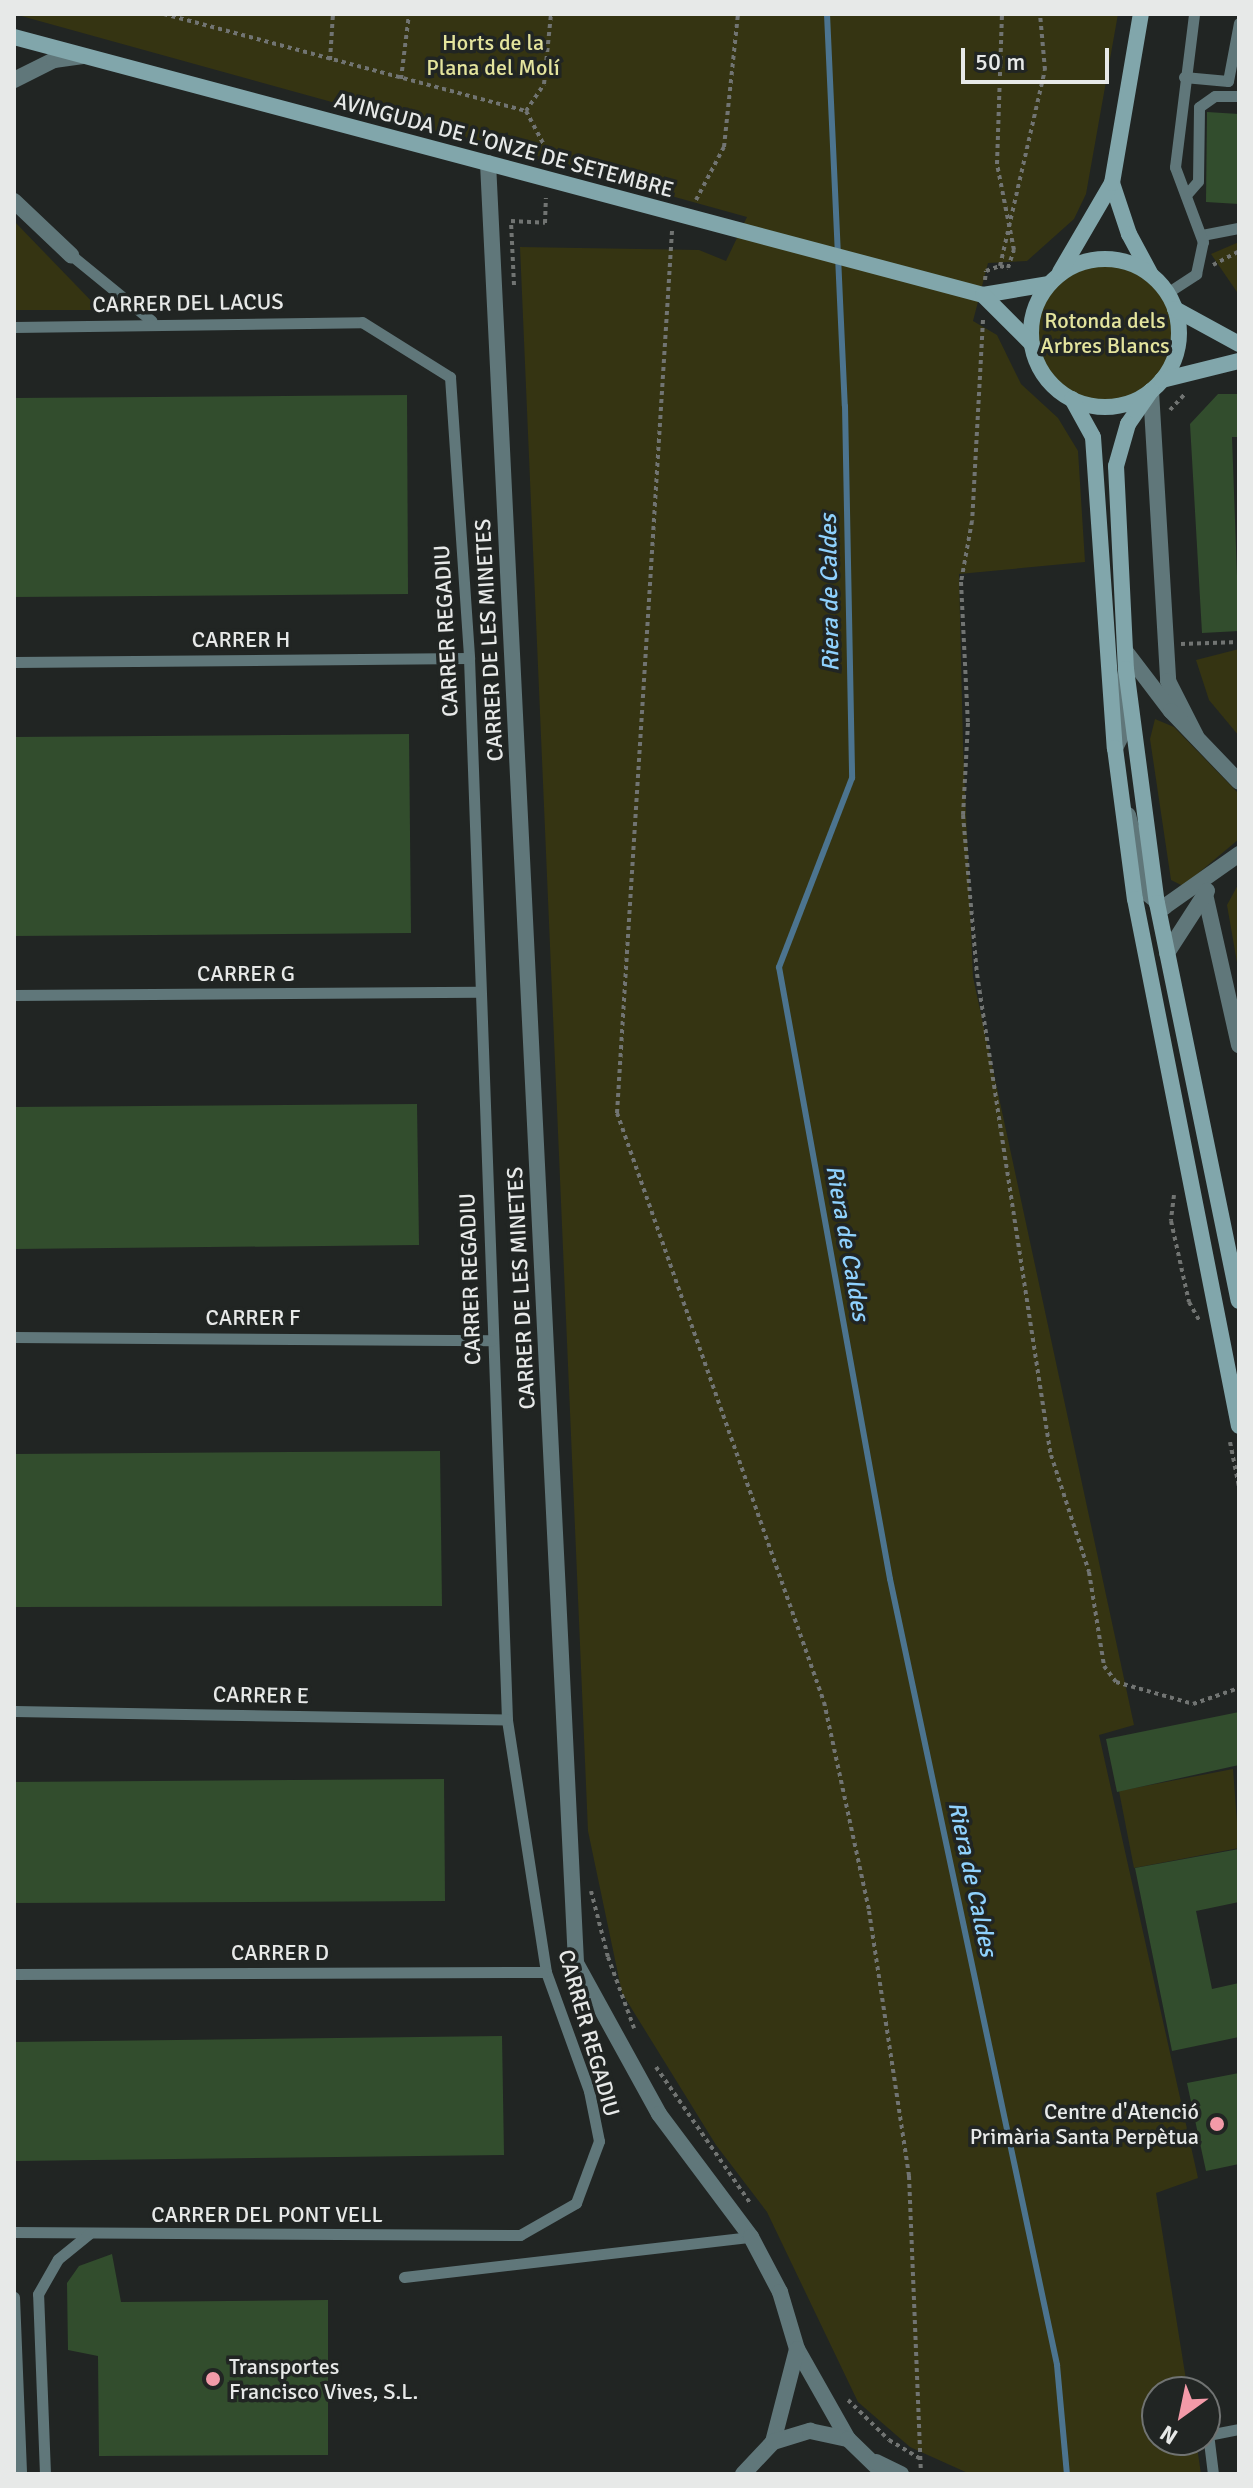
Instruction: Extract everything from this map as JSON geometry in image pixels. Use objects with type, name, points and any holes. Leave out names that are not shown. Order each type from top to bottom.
[{"type":"main road","points":[[1141,14],[1112,183],[1032,319],[1032,344],[1042,371],[1072,399],[1095,452],[1120,800],[1239,1426]]},
{"type":"main road","name":"AVINGUDA DE L'ONZE DE SETEMBRE","points":[[14,37],[983,295],[1053,280]]},
{"type":"main road","points":[[1112,183],[1129,234],[1175,309],[1176,354],[1128,424],[1116,466],[1126,669],[1167,953],[1239,1301]]},
{"type":"main road","points":[[1053,280],[1095,259],[1114,259],[1151,274]]},
{"type":"main road","points":[[983,295],[1032,344]]},
{"type":"main road","points":[[1175,309],[1239,344]]},
{"type":"main road","points":[[1072,399],[1113,406],[1157,385],[1239,361]]},
{"type":"street","points":[[14,80],[54,60],[85,56]]},
{"type":"street","name":"CARRER DE LES MINETES","points":[[488,163],[576,1963],[659,2114],[751,2237],[780,2292],[797,2349],[848,2439]]},
{"type":"street","points":[[14,201],[71,255]]},
{"type":"street","points":[[1157,385],[1168,681],[1196,736]]},
{"type":"street","points":[[1126,652],[1239,782]]},
{"type":"street","points":[[1115,748],[1123,732],[1120,696],[1126,669]]},
{"type":"street","points":[[1120,800],[1132,823],[1148,894],[1161,905],[1234,860]]},
{"type":"street","points":[[1167,953],[1205,894],[1234,860]]},
{"type":"street","points":[[1205,894],[1239,1045]]},
{"type":"street","points":[[743,2474],[773,2442],[797,2349]]},
{"type":"street","points":[[773,2442],[810,2431],[848,2439],[880,2468],[901,2474]]},
{"type":"lane","points":[[1167,293],[1196,274],[1202,235],[1175,167],[1194,14]]},
{"type":"lane","points":[[1184,77],[1228,81],[1239,23]]},
{"type":"lane","points":[[1186,195],[1198,181],[1199,107],[1215,96],[1239,96]]},
{"type":"lane","points":[[1202,235],[1239,228]]},
{"type":"lane","points":[[71,255],[152,321]]},
{"type":"lane","name":"CARRER DEL LACUS","points":[[14,327],[152,321],[362,322]]},
{"type":"lane","name":"CARRER REGADIU","points":[[362,322],[450,377],[469,658],[507,1720],[546,1972],[589,2091],[599,2141],[576,2203],[520,2235]]},
{"type":"lane","name":"CARRER H","points":[[14,662],[469,658]]},
{"type":"lane","name":"CARRER G","points":[[14,995],[479,992]]},
{"type":"lane","name":"CARRER F","points":[[14,1337],[492,1340]]},
{"type":"lane","name":"CARRER E","points":[[14,1711],[507,1720]]},
{"type":"lane","name":"CARRER D","points":[[14,1974],[546,1972]]},
{"type":"lane","name":"CARRER DEL PONT VELL","points":[[14,2232],[520,2235]]},
{"type":"lane","points":[[45,2474],[38,2294],[58,2259],[89,2234]]},
{"type":"lane","points":[[404,2277],[751,2237]]},
{"type":"lane","points":[[14,2297],[18,2468]]},
{"type":"lane","points":[[1213,2474],[1208,2435],[1239,2429]]},
{"type":"path","points":[[164,14],[526,111],[555,157]]},
{"type":"path","points":[[330,60],[333,14]]},
{"type":"path","points":[[401,79],[409,14]]},
{"type":"path","points":[[526,111],[544,84],[551,14]]},
{"type":"path","points":[[738,14],[724,147],[686,216],[617,1113],[824,1702],[869,1911],[909,2176],[921,2474]]},
{"type":"path","points":[[1002,14],[995,128],[1000,201],[1013,256],[1008,268],[1000,266],[986,271],[972,521],[961,582],[968,723],[963,815],[977,974],[1051,1455],[1089,1572],[1104,1666],[1116,1682],[1193,1704],[1239,1688]]},
{"type":"path","points":[[1000,266],[1045,70],[1040,14]]},
{"type":"path","points":[[515,301],[511,221],[545,223],[547,179]]},
{"type":"path","points":[[1196,274],[1239,251]]},
{"type":"path","points":[[590,1885],[620,1996],[639,2036]]},
{"type":"path","points":[[653,2064],[753,2207]]},
{"type":"path","points":[[839,2389],[864,2419],[921,2459]]},
{"type":"green space","name":"Horts de la Plana del Molí","points":[[14,14],[1118,14],[1086,194],[1074,219],[1027,261],[988,263],[973,321],[997,335],[1021,384],[1058,418],[1078,451],[1085,562],[959,574],[963,744],[973,977],[1134,1725],[1099,1735],[1198,2178],[1156,2193],[1185,2376],[1141,2376],[1141,2456],[1198,2456],[1201,2474],[970,2474],[910,2447],[858,2402],[767,2212],[716,2145],[622,1993],[588,1831],[520,247],[699,250],[726,261],[747,217]]},
{"type":"green space","points":[[14,221],[100,310],[14,310]]},
{"type":"green space","points":[[1239,242],[1239,295],[1211,254]]},
{"type":"green space","name":"Rotonda dels Arbres Blancs","points":[[1105,259],[1133,265],[1157,281],[1173,305],[1179,333],[1173,361],[1157,385],[1133,401],[1105,407],[1077,401],[1053,385],[1037,361],[1031,333],[1037,305],[1053,281],[1077,265]]},
{"type":"green space","points":[[1239,649],[1239,736],[1209,700],[1196,660]]},
{"type":"green space","points":[[1155,719],[1174,727],[1239,794],[1239,839],[1183,886],[1171,880],[1150,739]]},
{"type":"green space","points":[[1239,883],[1239,974],[1227,905]]},
{"type":"green space","points":[[1233,1769],[1239,1848],[1134,1868],[1119,1791]]},
{"type":"building","points":[[1207,112],[1239,114],[1239,204],[1206,202]]},
{"type":"building","points":[[1218,394],[1239,394],[1239,437],[1232,437],[1239,631],[1202,633],[1190,424]]},
{"type":"building","points":[[407,395],[408,594],[14,597],[14,398]]},
{"type":"building","points":[[409,734],[411,933],[14,936],[14,737]]},
{"type":"building","points":[[417,1104],[419,1245],[14,1249],[14,1107]]},
{"type":"building","points":[[440,1451],[442,1606],[14,1607],[14,1454]]},
{"type":"building","points":[[1239,1712],[1239,1765],[1117,1792],[1106,1739]]},
{"type":"building","points":[[444,1779],[445,1901],[14,1903],[14,1782]]},
{"type":"building","points":[[1239,1849],[1239,1902],[1196,1911],[1212,1989],[1239,1983],[1239,2037],[1172,2051],[1135,1868]]},
{"type":"building","points":[[502,2036],[504,2155],[14,2161],[14,2042]]},
{"type":"building","name":"Centre d'Atenció Primària Santa Perpètua","points":[[1239,2073],[1239,2164],[1206,2171],[1187,2083]]},
{"type":"building","name":"Transportes Francisco Vives, S.L.","points":[[112,2254],[121,2302],[328,2300],[328,2455],[99,2456],[98,2356],[68,2350],[67,2283],[79,2266]]},
{"type":"waterway","name":"Riera de Caldes","points":[[827,14],[845,406],[852,778],[779,967],[890,1579],[1057,2365],[1067,2474]]},
{"type":"place","name":"Centre d'Atenció Primària Santa Perpètua","points":[[1217,2124]]},
{"type":"place","name":"Transportes Francisco Vives, S.L.","points":[[213,2379]]}]
